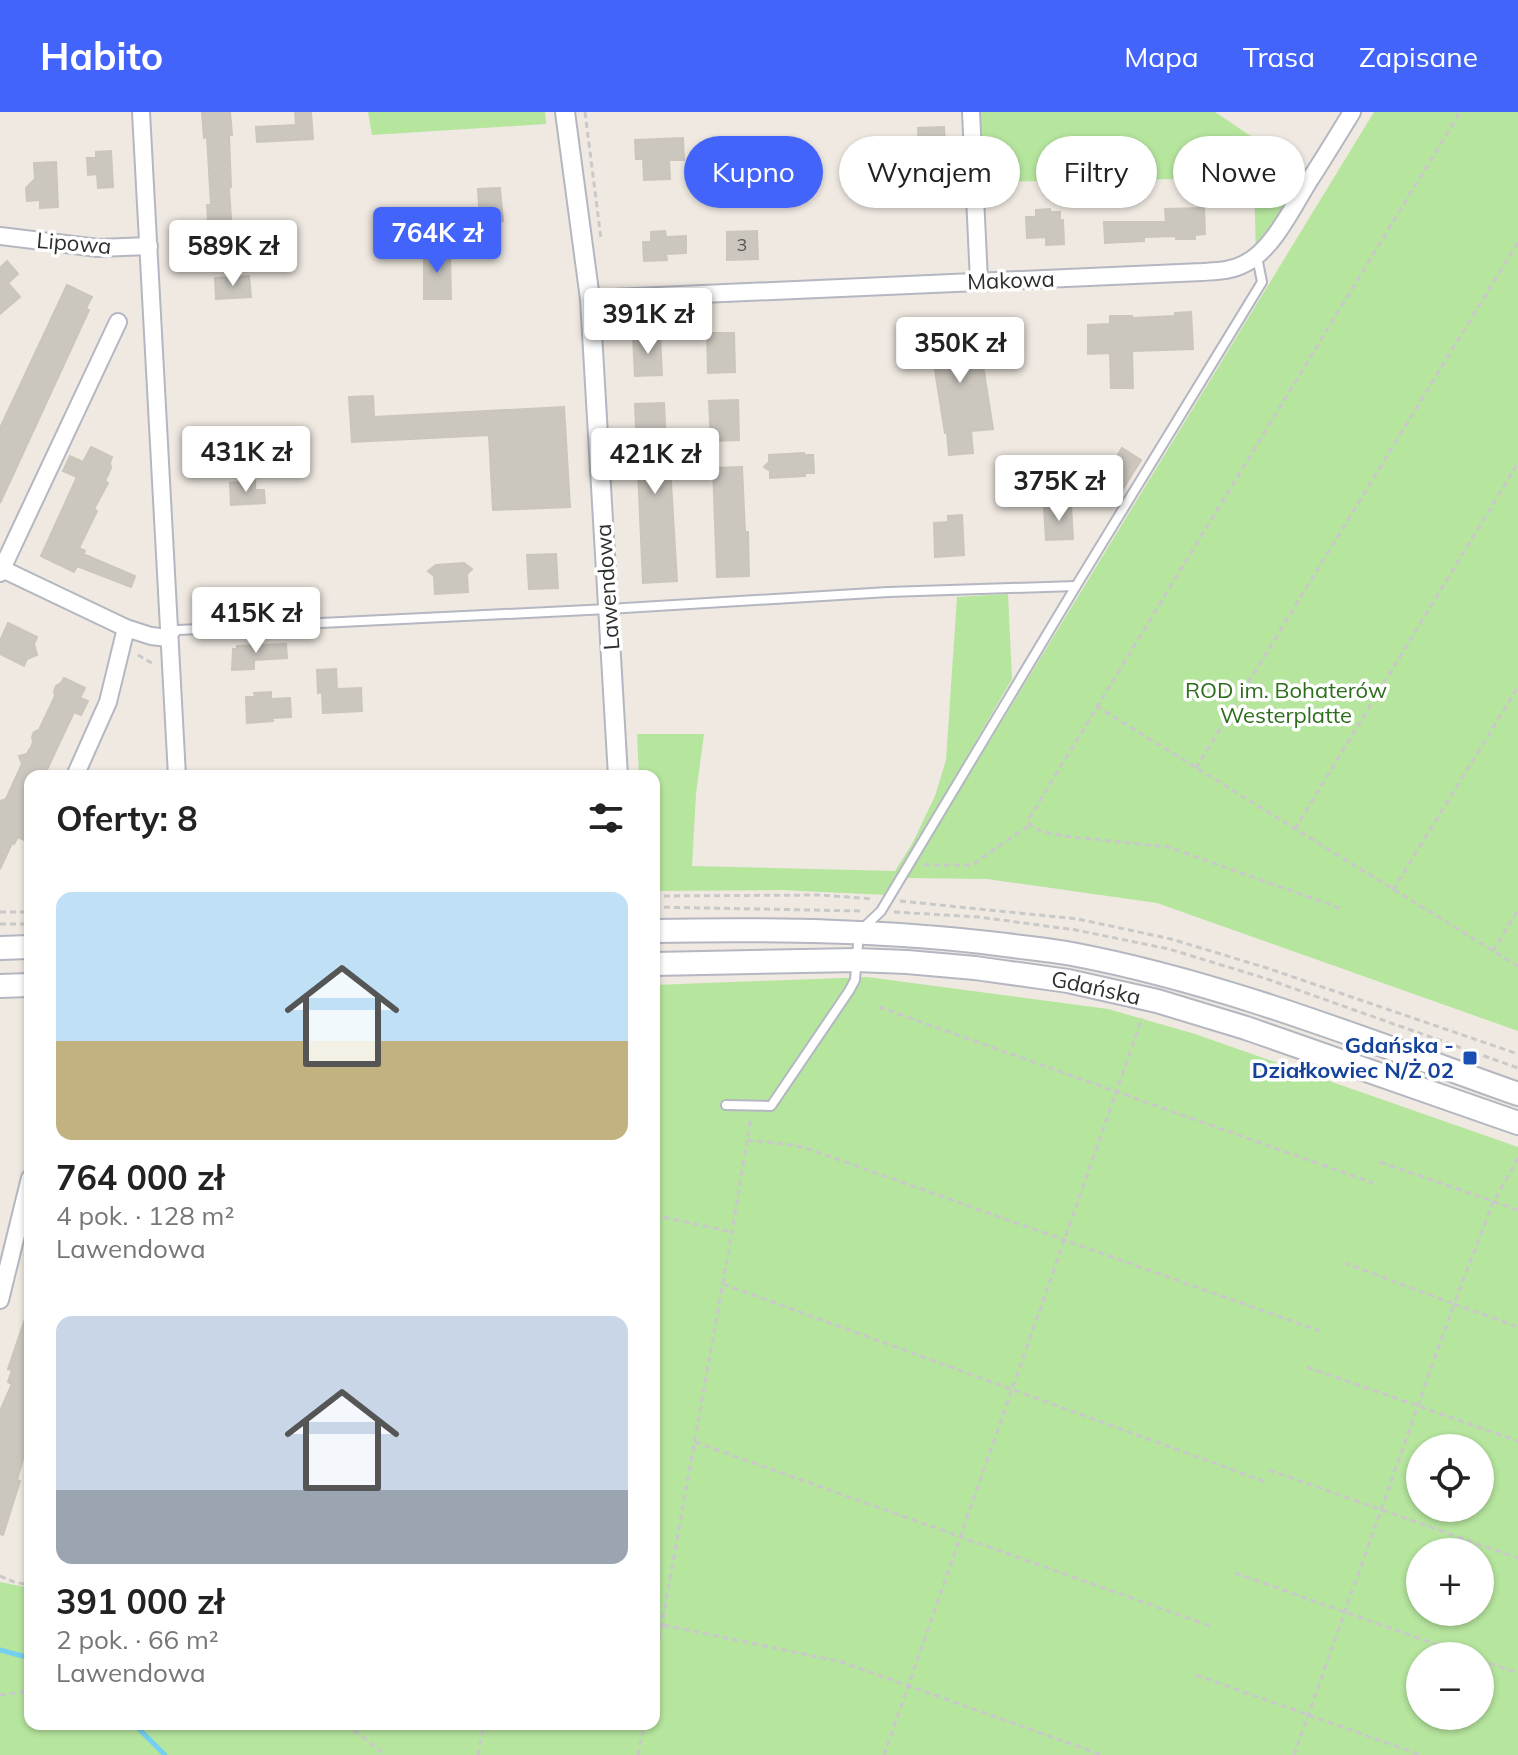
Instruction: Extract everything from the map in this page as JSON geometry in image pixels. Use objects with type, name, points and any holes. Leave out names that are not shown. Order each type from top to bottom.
[{"type":"main road","name":"Gdańska","points":[[660,931],[759,929],[859,932],[978,941],[1070,954],[1162,974],[1270,1007],[1518,1094]]},
{"type":"main road","points":[[0,948],[24,947]]},
{"type":"main road","name":"Gdańska","points":[[660,964],[907,962],[1068,981],[1149,999],[1246,1028],[1518,1123]]},
{"type":"main road","points":[[0,986],[24,985]]},
{"type":"street","points":[[141,112],[177,770]]},
{"type":"street","name":"Lawendowa","points":[[565,112],[590,299],[618,770]]},
{"type":"street","points":[[971,112],[979,281]]},
{"type":"street","name":"Makowa","points":[[590,299],[1231,269],[1256,256],[1268,243],[1352,112]]},
{"type":"street","name":"Lipowa","points":[[0,236],[98,248],[149,246]]},
{"type":"street","points":[[118,322],[1,570],[126,628],[168,638]]},
{"type":"street","points":[[78,770],[108,702],[126,628]]},
{"type":"street","points":[[0,1300],[22,1247]]},
{"type":"lane","points":[[726,1105],[771,1106],[849,991],[855,980],[859,932],[881,911],[1262,282],[1256,256]]},
{"type":"lane","points":[[168,638],[178,630],[888,592],[1076,586]]},
{"type":"path","points":[[1340,908],[1168,847],[1063,836],[1041,831],[1030,825],[1028,820],[1460,112]]},
{"type":"path","points":[[1196,768],[1518,242]]},
{"type":"path","points":[[1295,829],[1518,463]]},
{"type":"path","points":[[1393,890],[1518,687]]},
{"type":"path","points":[[1096,706],[1518,966]]},
{"type":"path","points":[[908,864],[972,865],[1030,825]]},
{"type":"path","points":[[660,907],[881,911]]},
{"type":"path","points":[[1493,951],[1518,910]]},
{"type":"path","points":[[0,912],[24,912]]},
{"type":"path","points":[[0,924],[24,924]]},
{"type":"path","points":[[884,1755],[1149,999]]},
{"type":"path","points":[[879,1007],[1373,1183]]},
{"type":"path","points":[[660,1636],[752,1105]]},
{"type":"path","points":[[747,1140],[803,1147],[1320,1331]]},
{"type":"path","points":[[1294,1755],[1454,1304],[1494,1201],[1518,1158]]},
{"type":"path","points":[[1380,1162],[1518,1210]]},
{"type":"path","points":[[660,1216],[732,1232]]},
{"type":"path","points":[[1345,1263],[1518,1327]]},
{"type":"path","points":[[723,1284],[1266,1482]]},
{"type":"path","points":[[1307,1367],[1518,1441]]},
{"type":"path","points":[[695,1442],[1213,1627]]},
{"type":"path","points":[[1269,1470],[1518,1558]]},
{"type":"path","points":[[1235,1573],[1430,1642]]},
{"type":"path","points":[[0,1576],[24,1584]]},
{"type":"path","points":[[662,1625],[842,1662],[1102,1755]]},
{"type":"path","points":[[1494,1665],[1518,1673]]},
{"type":"path","points":[[1196,1675],[1421,1755]]},
{"type":"path","points":[[0,1695],[24,1692]]},
{"type":"path","points":[[354,1730],[385,1755]]},
{"type":"path","points":[[478,1755],[483,1730]]},
{"type":"path","points":[[638,1755],[643,1730]]},
{"type":"green space","points":[[368,112],[545,112],[546,124],[372,135]]},
{"type":"green space","points":[[971,112],[1215,112],[1251,136],[1173,136],[1173,179],[1157,179],[1157,136],[1036,136],[1036,181],[1020,181],[1020,136],[972,136]]},
{"type":"green space","name":"ROD im. Bohaterów Westerplatte","points":[[1374,112],[1518,112],[1518,1031],[1157,903],[987,879],[906,878]]},
{"type":"green space","points":[[1305,172],[1312,177],[1305,187]]},
{"type":"green space","points":[[1255,208],[1290,208],[1256,256]]},
{"type":"green space","points":[[1008,594],[1012,679],[886,895],[781,890],[660,891],[660,770],[639,770],[637,734],[704,734],[696,794],[692,866],[895,871],[935,796],[946,760],[957,597]]},
{"type":"green space","points":[[867,977],[1108,1009],[1195,1034],[1518,1147],[1518,1755],[0,1755],[0,1582],[24,1587],[24,1730],[660,1730],[660,985]]},
{"type":"building","points":[[202,112],[230,112],[232,234],[209,235],[207,205],[211,205],[207,137],[204,138]]},
{"type":"building","points":[[295,112],[311,112],[313,139],[257,142],[256,127],[296,125]]},
{"type":"building","points":[[944,127],[944,136],[918,136],[918,128]]},
{"type":"building","points":[[683,138],[684,160],[669,160],[670,179],[644,180],[643,159],[636,159],[635,140]]},
{"type":"building","points":[[111,151],[113,187],[98,188],[97,174],[88,175],[87,158],[96,158],[96,152]]},
{"type":"building","points":[[56,162],[58,207],[40,208],[40,200],[27,201],[26,188],[35,179],[34,163]]},
{"type":"building","points":[[500,188],[503,221],[480,222],[478,189]]},
{"type":"building","points":[[1204,208],[1205,234],[1195,235],[1195,239],[1144,237],[1144,241],[1105,243],[1104,222],[1166,222],[1165,209]]},
{"type":"building","points":[[1050,209],[1050,212],[1060,212],[1064,244],[1046,245],[1046,237],[1027,238],[1026,217],[1036,217],[1036,210]]},
{"type":"building","points":[[665,231],[666,237],[686,236],[686,253],[666,254],[667,260],[644,261],[643,242],[651,242],[651,232]]},
{"type":"building","points":[[757,231],[758,259],[727,260],[727,232]]},
{"type":"building","points":[[424,251],[450,252],[451,299],[424,299]]},
{"type":"building","points":[[7,261],[18,274],[8,283],[20,297],[0,314],[0,268]]},
{"type":"building","points":[[249,276],[251,297],[216,299],[215,278]]},
{"type":"building","points":[[67,285],[92,297],[86,308],[89,310],[0,503],[0,428]]},
{"type":"building","points":[[1191,312],[1193,349],[1132,351],[1133,388],[1111,388],[1110,353],[1088,354],[1088,325],[1110,324],[1110,316],[1175,316],[1175,313]]},
{"type":"building","points":[[970,320],[971,360],[982,359],[993,429],[971,431],[973,453],[949,455],[936,377],[931,322]]},
{"type":"building","points":[[707,333],[734,333],[735,372],[708,373]]},
{"type":"building","points":[[660,335],[662,375],[635,376],[633,336]]},
{"type":"building","points":[[373,396],[374,417],[564,407],[570,507],[493,510],[489,435],[352,442],[349,397]]},
{"type":"building","points":[[738,400],[739,440],[711,441],[709,401]]},
{"type":"building","points":[[664,403],[677,581],[643,583],[635,404]]},
{"type":"building","points":[[91,447],[112,457],[111,468],[105,481],[108,483],[94,509],[97,511],[79,548],[85,551],[83,554],[135,576],[131,587],[77,566],[74,572],[41,556],[77,477],[63,471],[70,456],[83,462]]},
{"type":"building","points":[[1122,448],[1141,460],[1121,492],[1102,481]]},
{"type":"building","points":[[769,455],[813,455],[814,473],[770,478],[770,471],[764,467],[769,462]]},
{"type":"building","points":[[742,467],[749,576],[717,577],[713,468]]},
{"type":"building","points":[[255,481],[255,490],[264,490],[265,503],[231,505],[230,483]]},
{"type":"building","points":[[1071,505],[1073,539],[1046,540],[1044,507]]},
{"type":"building","points":[[962,515],[964,555],[935,557],[934,523],[948,522],[948,516]]},
{"type":"building","points":[[556,554],[558,588],[529,589],[527,555]]},
{"type":"building","points":[[464,563],[472,569],[467,574],[468,592],[435,594],[434,576],[428,571],[436,565]]},
{"type":"building","points":[[8,623],[37,637],[34,644],[37,655],[27,659],[24,666],[0,654],[0,641]]},
{"type":"building","points":[[286,644],[287,658],[254,660],[254,669],[232,670],[233,649],[237,646]]},
{"type":"building","points":[[336,669],[337,689],[361,688],[362,711],[323,713],[317,670]]},
{"type":"building","points":[[64,678],[85,688],[80,698],[88,701],[81,715],[74,712],[47,770],[24,770],[24,840],[18,837],[12,843],[0,869],[0,801],[6,799],[22,764],[19,756],[30,750],[34,732],[39,730],[55,696],[56,686]]},
{"type":"building","points":[[271,692],[271,699],[290,698],[291,717],[247,723],[246,697]]},
{"type":"building","points":[[24,1322],[24,1455],[17,1480],[20,1481],[3,1535],[0,1534],[0,1411],[12,1384],[8,1382],[12,1370],[8,1369]]},
{"type":"waterway","points":[[0,1650],[24,1656]]},
{"type":"waterway","points":[[140,1730],[165,1755]]},
{"type":"place","name":"Gdańska - Działkowiec N/Ż 02","points":[[1470,1058]]}]
